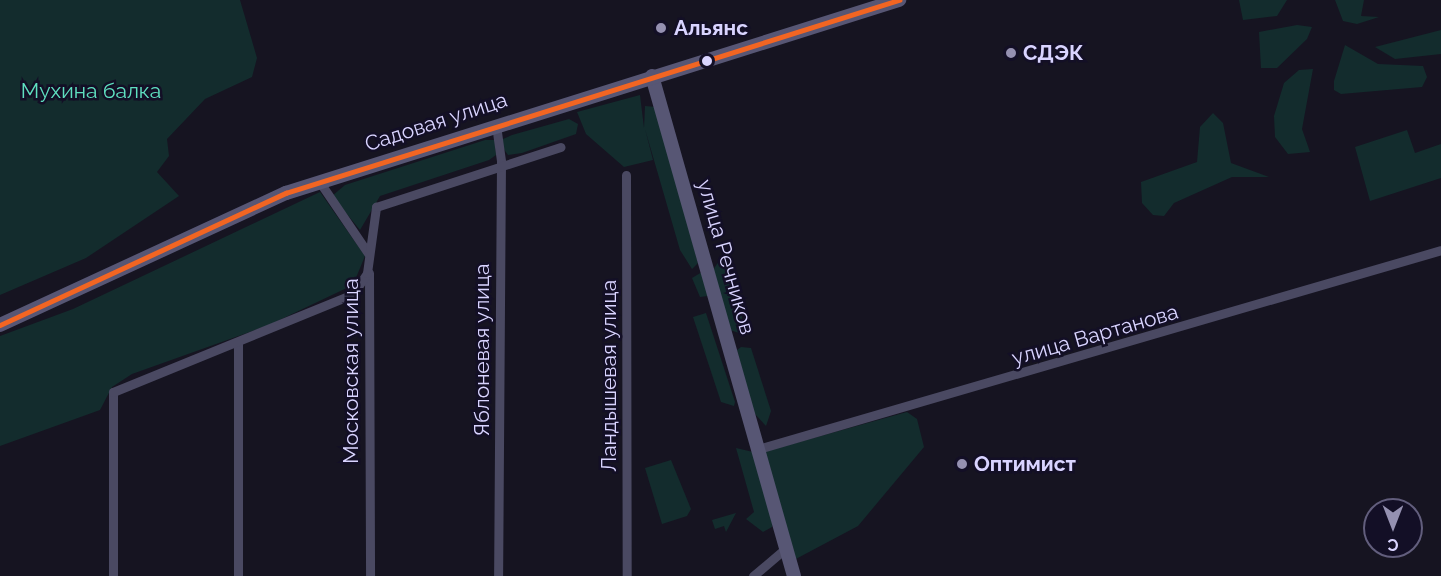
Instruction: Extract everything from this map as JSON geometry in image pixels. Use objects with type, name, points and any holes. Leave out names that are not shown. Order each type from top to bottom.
[{"type":"main road","name":"Садовая улица","points":[[0,325],[319,181],[900,0]]},
{"type":"main road","name":"улица Речников","points":[[652,76],[794,576]]},
{"type":"street","name":"Яблоневая улица","points":[[496,125],[501,162],[498,576]]},
{"type":"street","points":[[112,576],[113,392],[238,343],[353,294],[368,273],[368,252],[376,207],[501,162],[561,147]]},
{"type":"street","name":"Ландышевая улица","points":[[626,176],[627,576]]},
{"type":"street","name":"Московская улица","points":[[319,181],[368,252],[370,576]]},
{"type":"street","name":"улица Вартанова","points":[[758,449],[1441,250]]},
{"type":"street","points":[[238,343],[238,576]]},
{"type":"street","points":[[753,576],[786,548]]},
{"type":"green space","name":"Мухина балка","points":[[0,0],[240,0],[257,58],[252,77],[205,99],[167,139],[169,156],[157,172],[179,196],[86,258],[0,295]]},
{"type":"green space","points":[[1239,0],[1287,0],[1277,16],[1243,20]]},
{"type":"green space","points":[[1335,0],[1364,0],[1361,16],[1379,17],[1357,24],[1343,21]]},
{"type":"green space","points":[[1297,25],[1312,27],[1307,39],[1277,68],[1261,68],[1259,32]]},
{"type":"green space","points":[[1441,30],[1441,54],[1395,59],[1375,47]]},
{"type":"green space","points":[[1345,45],[1378,64],[1423,66],[1427,77],[1422,87],[1341,94],[1334,90],[1334,81]]},
{"type":"green space","points":[[1313,69],[1302,129],[1310,152],[1288,154],[1275,137],[1274,116],[1284,83],[1299,70]]},
{"type":"green space","points":[[640,95],[644,128],[645,106],[656,107],[698,263],[692,269],[680,250],[645,129],[653,160],[624,167],[586,134],[577,112]]},
{"type":"green space","points":[[1213,113],[1223,123],[1231,163],[1269,177],[1232,177],[1174,203],[1164,216],[1153,215],[1142,203],[1141,182],[1197,162],[1200,127]]},
{"type":"green space","points":[[569,119],[578,124],[576,134],[522,153],[508,155],[503,148],[503,139],[512,135]]},
{"type":"green space","points":[[1407,130],[1415,153],[1441,144],[1441,178],[1370,201],[1355,147]]},
{"type":"green space","points":[[485,140],[495,140],[496,155],[489,160],[380,196],[360,230],[332,196],[345,185]]},
{"type":"green space","points":[[320,192],[365,256],[353,285],[269,325],[132,374],[112,387],[100,410],[0,446],[0,336],[73,309]]},
{"type":"green space","points":[[719,261],[730,276],[742,317],[739,333],[730,330],[713,270]]},
{"type":"green space","points":[[702,272],[708,296],[700,297],[692,278]]},
{"type":"green space","points":[[706,313],[735,402],[734,406],[721,402],[693,317]]},
{"type":"green space","points":[[741,347],[751,348],[771,411],[766,426],[753,412],[737,350]]},
{"type":"green space","points":[[907,412],[917,419],[924,447],[858,526],[792,561],[763,452]]},
{"type":"green space","points":[[736,448],[753,452],[772,519],[772,527],[763,532],[746,519],[754,512]]},
{"type":"green space","points":[[671,460],[691,509],[687,516],[662,524],[645,468]]},
{"type":"green space","points":[[736,513],[726,532],[724,526],[715,529],[712,520]]},
{"type":"transit line","points":[[0,325],[286,193],[899,0]]},
{"type":"place","name":"Альянс","points":[[661,28]]},
{"type":"place","name":"СДЭК","points":[[1011,53]]},
{"type":"place","name":"Оптимист","points":[[962,464]]}]
